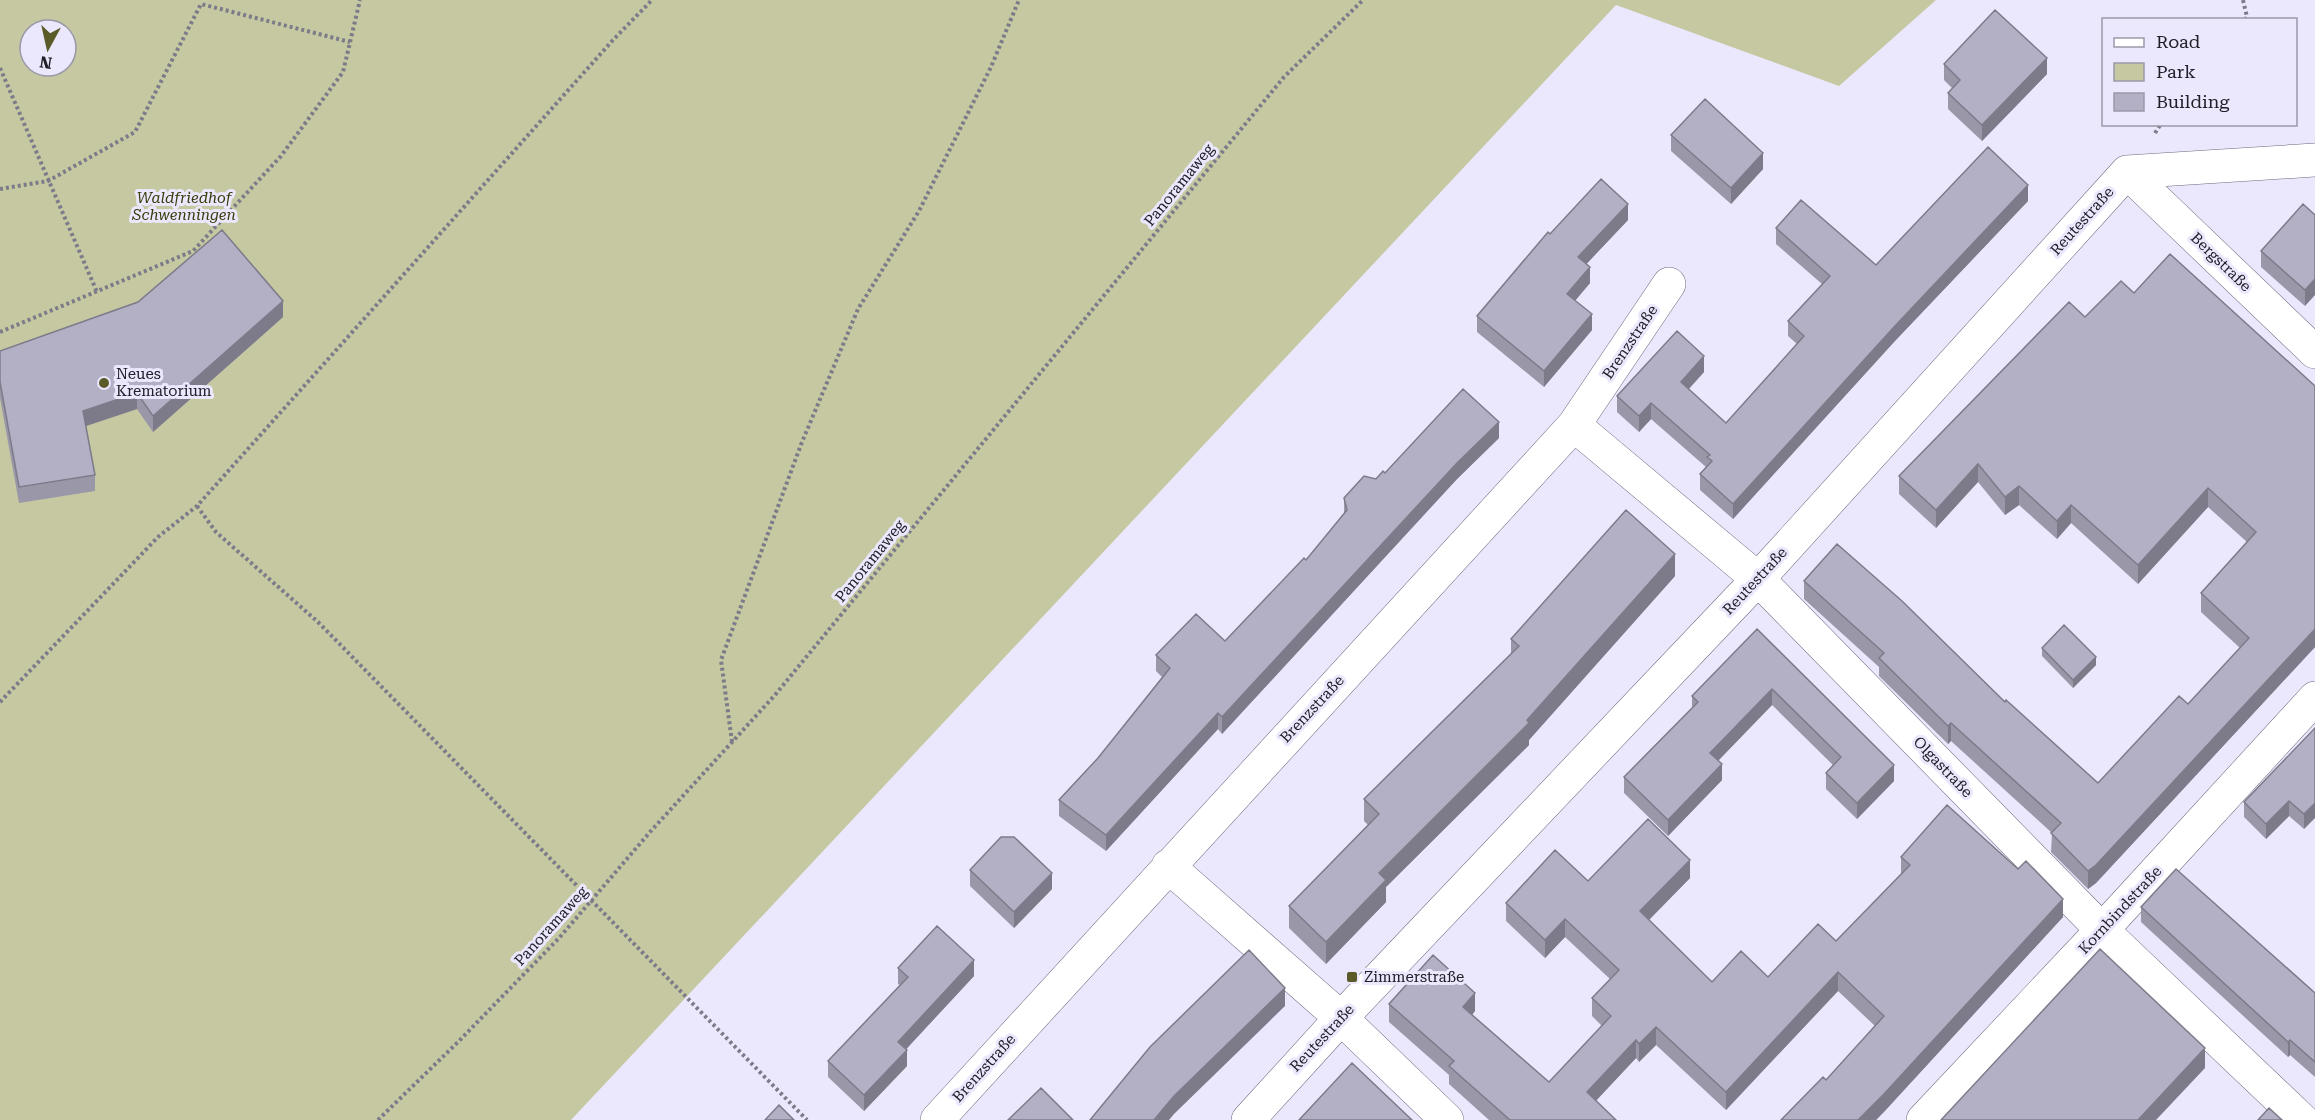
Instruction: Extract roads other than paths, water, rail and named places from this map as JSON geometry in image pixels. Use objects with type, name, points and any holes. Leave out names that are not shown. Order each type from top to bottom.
[{"type":"street","points":[[2127,172],[2315,160]]},
{"type":"street","name":"Bergstraße","points":[[2127,172],[2315,352]]},
{"type":"street","name":"Reutestraße","points":[[1248,1120],[1341,1018],[1758,579],[2127,172]]},
{"type":"street","name":"Brenzstraße","points":[[937,1120],[1574,425],[1669,284]]},
{"type":"street","name":"Olgastraße","points":[[1574,425],[1758,579],[2102,930],[2302,1120]]},
{"type":"street","name":"Kornbindstraße","points":[[1923,1120],[2102,930],[2315,698]]},
{"type":"street","points":[[1168,866],[1341,1018],[1447,1120]]},
{"type":"place","name":"Neues Krematorium","points":[[104,383]]},
{"type":"place","name":"Zimmerstraße","points":[[1352,977]]},
{"type":"park label","name":"Waldfriedhof Schwenningen","points":[[184,206]]}]
